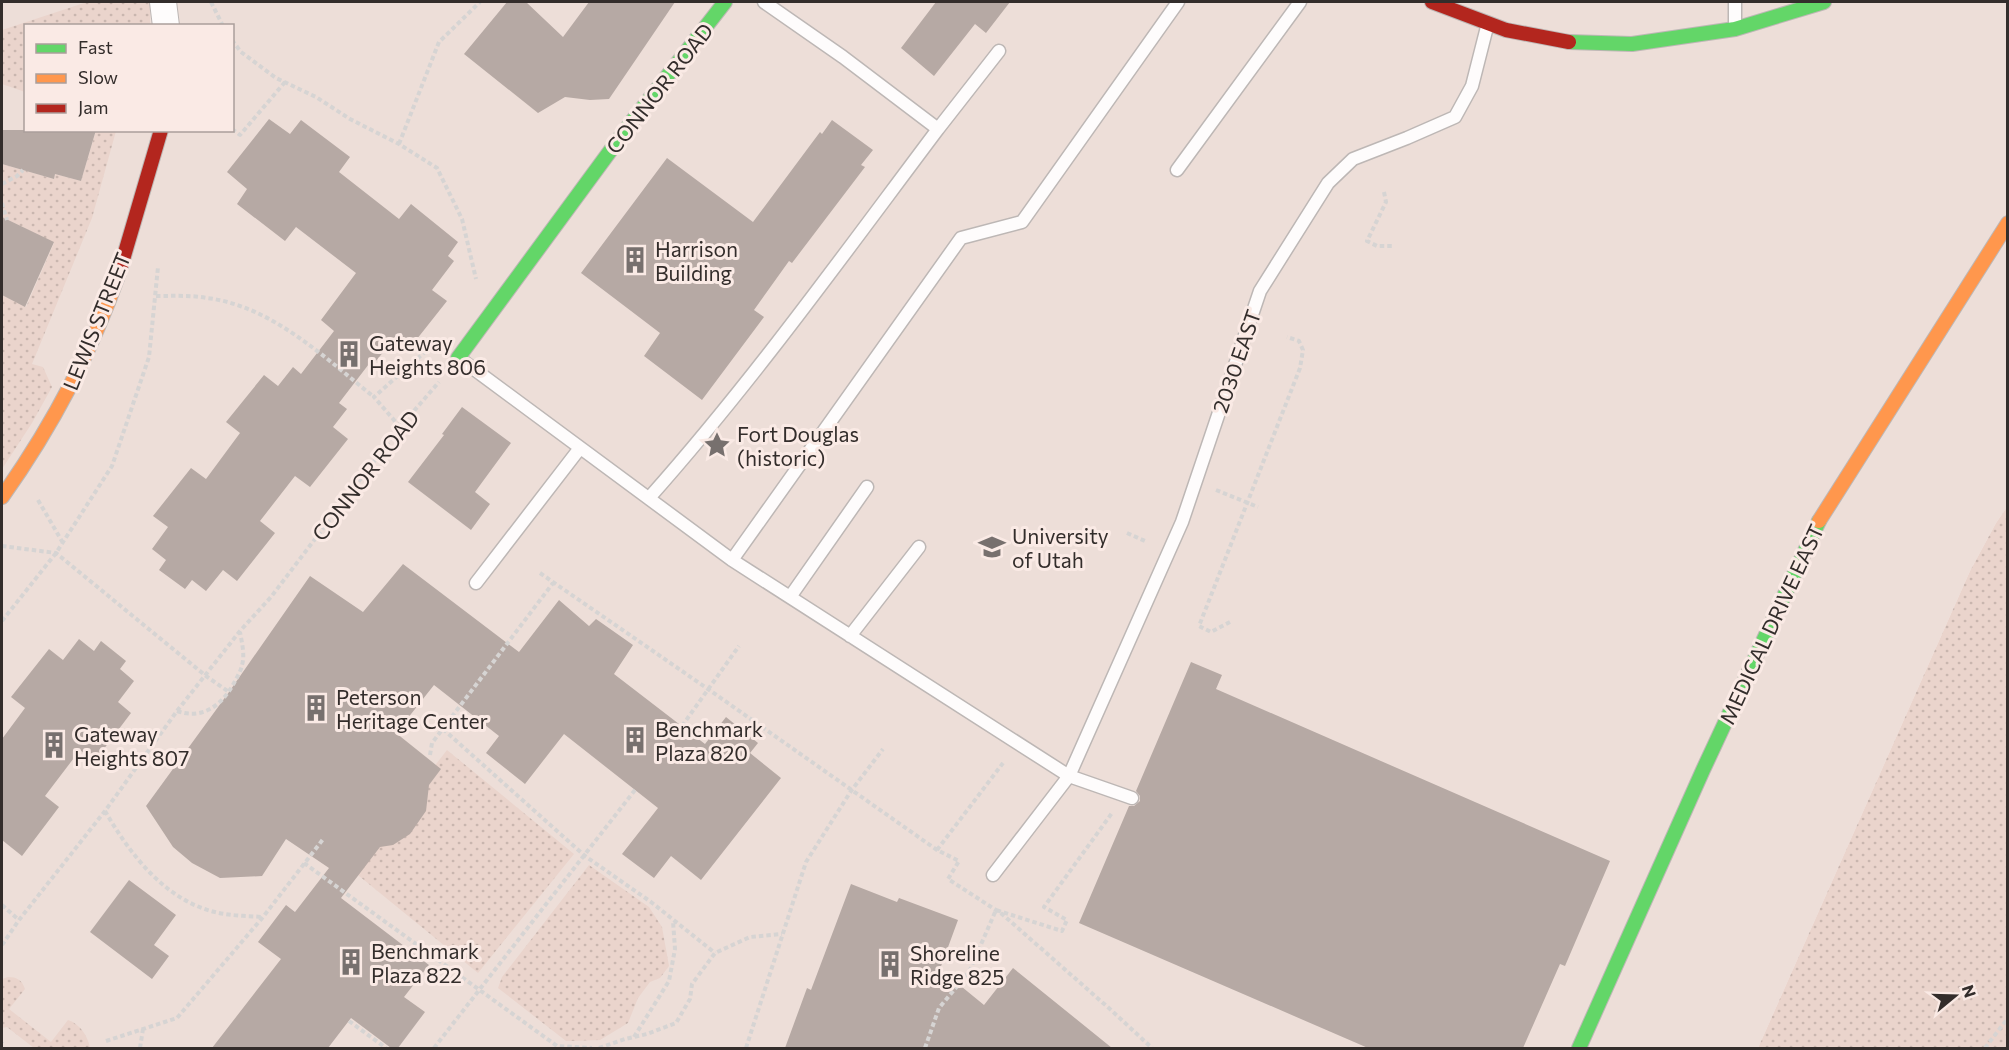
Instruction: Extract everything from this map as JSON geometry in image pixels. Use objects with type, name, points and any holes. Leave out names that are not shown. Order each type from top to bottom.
[{"type":"street","points":[[163,2],[166,24]]},
{"type":"street","name":"CONNOR ROAD","points":[[458,358],[630,124],[725,2]]},
{"type":"street","points":[[1436,2],[1506,30],[1561,42],[1632,44],[1735,29],[1824,2]]},
{"type":"street","name":"LEWIS STREET","points":[[2,497],[69,391],[101,321],[124,257],[160,132]]},
{"type":"street","name":"MEDICAL DRIVE EAST","points":[[1579,1048],[1703,770],[1823,512],[2007,223]]},
{"type":"lane","points":[[764,2],[843,57],[938,129]]},
{"type":"lane","points":[[732,560],[961,238],[1022,222],[1178,2]]},
{"type":"lane","points":[[1177,170],[1300,2]]},
{"type":"lane","points":[[1735,2],[1735,29]]},
{"type":"lane","name":"2030 EAST","points":[[993,875],[1069,776],[1182,522],[1260,291],[1328,183],[1353,159],[1455,117],[1472,86],[1488,23]]},
{"type":"lane","points":[[649,498],[777,343],[999,51]]},
{"type":"lane","points":[[458,358],[732,560],[1069,776],[1132,798]]},
{"type":"lane","points":[[476,583],[580,448]]},
{"type":"lane","points":[[789,597],[867,487]]},
{"type":"lane","points":[[850,636],[919,547]]},
{"type":"path","points":[[211,2],[222,24]]},
{"type":"path","points":[[399,144],[439,42],[480,2]]},
{"type":"path","points":[[234,43],[241,52],[276,78],[316,97],[437,168],[462,219],[477,281]]},
{"type":"path","points":[[234,130],[240,135],[285,82]]},
{"type":"path","points":[[2,184],[23,170]]},
{"type":"path","points":[[1384,192],[1386,202],[1366,241],[1377,246],[1392,246]]},
{"type":"path","points":[[2,203],[7,220]]},
{"type":"path","points":[[2,621],[56,553],[112,466],[149,357],[158,262]]},
{"type":"path","points":[[156,296],[208,298],[256,311],[291,332],[374,398],[400,427]]},
{"type":"path","points":[[1230,622],[1210,632],[1199,626],[1300,368],[1303,350],[1299,341],[1287,337]]},
{"type":"path","points":[[374,398],[430,347]]},
{"type":"path","name":"CONNOR ROAD","points":[[2,945],[105,811],[177,711],[271,597],[400,427],[458,358]]},
{"type":"path","points":[[1216,490],[1258,507]]},
{"type":"path","points":[[33,492],[63,543]]},
{"type":"path","points":[[1127,533],[1144,542]]},
{"type":"path","points":[[2,546],[56,553],[206,676],[229,692]]},
{"type":"path","points":[[540,573],[937,850],[960,861],[948,879],[996,910],[1152,1048]]},
{"type":"path","points":[[430,755],[432,743],[553,583]]},
{"type":"path","points":[[177,711],[187,715],[204,713],[217,706],[229,692],[242,667],[243,647],[240,632]]},
{"type":"path","points":[[682,726],[739,646]]},
{"type":"path","points":[[443,729],[585,856],[673,919],[715,953]]},
{"type":"path","points":[[746,1048],[806,862],[851,791],[883,749]]},
{"type":"path","points":[[937,850],[1003,763]]},
{"type":"path","points":[[434,1048],[635,790]]},
{"type":"path","points":[[996,910],[1062,931],[1067,920],[1044,907],[1115,810]]},
{"type":"path","points":[[105,811],[119,834],[162,885],[194,905],[224,914],[263,917]]},
{"type":"path","points":[[106,1041],[177,1018],[263,917],[324,838]]},
{"type":"path","points":[[304,863],[557,1046],[592,1048]]},
{"type":"path","points":[[2,905],[20,920]]},
{"type":"path","points":[[925,1048],[939,1008],[969,972],[996,910]]},
{"type":"path","points":[[633,1038],[669,981],[675,949],[673,919]]},
{"type":"path","points":[[599,1048],[676,1023],[690,999],[692,984],[715,953],[750,937],[782,934]]},
{"type":"path","points":[[1985,1048],[2007,1018]]},
{"type":"path","points":[[349,1021],[386,1048]]},
{"type":"path","points":[[140,1048],[143,1029]]},
{"type":"shaded area","name":"University of Utah","points":[[2,2],[2007,2],[2007,507],[1970,571],[1758,1048],[2,1048]]},
{"type":"shaded area","points":[[87,2],[150,2],[150,24],[24,24],[24,92],[2,84],[2,30]]},
{"type":"shaded area","points":[[96,132],[116,132],[92,218],[32,364],[43,367],[52,387],[2,469],[2,295],[26,307],[54,243],[2,217],[2,164],[54,179],[55,174],[81,181]]},
{"type":"shaded area","points":[[2007,507],[2007,1048],[1758,1048],[1970,571]]},
{"type":"shaded area","points":[[447,750],[574,854],[478,973],[353,871]]},
{"type":"shaded area","points":[[589,865],[649,907],[662,927],[669,966],[660,978],[650,982],[638,998],[628,1023],[600,1040],[566,1041],[498,988],[502,977]]},
{"type":"shaded area","points":[[8,977],[19,980],[25,989],[9,1009],[51,1042],[68,1020],[83,1031],[90,1048],[34,1048],[7,1027],[2,1028],[2,979]]},
{"type":"building","points":[[507,2],[526,2],[563,37],[589,2],[675,2],[609,99],[590,100],[565,97],[538,113],[464,54]]},
{"type":"building","points":[[936,2],[1010,2],[986,33],[975,24],[934,76],[901,48]]},
{"type":"building","name":"Gateway Heights 806","points":[[269,119],[290,134],[301,120],[350,157],[339,172],[399,219],[411,204],[458,242],[448,256],[454,261],[432,290],[447,301],[409,349],[395,338],[375,362],[372,360],[339,403],[347,409],[333,427],[348,439],[310,487],[295,476],[260,521],[275,533],[237,581],[223,570],[206,591],[192,580],[185,589],[159,570],[166,560],[152,549],[168,527],[153,516],[191,468],[206,479],[240,433],[226,422],[264,375],[278,386],[293,367],[301,374],[334,331],[321,320],[356,273],[296,227],[285,241],[237,204],[247,189],[227,172]]},
{"type":"building","name":"Harrison Building","points":[[832,120],[873,150],[861,165],[865,167],[792,263],[789,261],[754,310],[764,317],[702,400],[644,356],[660,333],[581,273],[667,158],[753,222],[820,132],[822,134]]},
{"type":"building","points":[[2,130],[95,132],[81,181],[55,174],[54,179],[2,164]]},
{"type":"building","points":[[2,217],[54,242],[25,307],[2,295]]},
{"type":"building","points":[[462,407],[511,443],[475,492],[490,504],[471,530],[408,482]]},
{"type":"building","points":[[403,564],[519,652],[559,600],[589,626],[596,619],[633,645],[614,674],[705,744],[726,717],[758,743],[750,753],[781,778],[701,880],[671,856],[654,878],[622,854],[658,808],[564,734],[525,784],[486,753],[499,736],[434,685],[396,733],[441,769],[429,785],[426,811],[410,834],[393,845],[380,847],[341,898],[429,965],[404,997],[425,1012],[398,1048],[391,1048],[351,1018],[328,1048],[212,1048],[281,959],[258,942],[286,905],[295,912],[329,868],[286,839],[262,876],[220,878],[192,863],[173,847],[146,806],[310,576],[363,612]]},
{"type":"building","name":"Gateway Heights 807","points":[[79,639],[94,651],[101,641],[126,661],[120,669],[134,681],[118,702],[131,713],[94,762],[80,750],[45,796],[59,807],[22,856],[2,840],[2,739],[25,708],[11,697],[49,649],[63,660]]},
{"type":"building","points":[[1191,662],[1222,675],[1216,689],[1610,861],[1565,966],[1560,964],[1523,1048],[1368,1048],[1079,923],[1129,806],[1134,806],[1140,801],[1140,796],[1136,791]]},
{"type":"building","points":[[129,880],[176,915],[154,945],[169,956],[152,979],[90,932]]},
{"type":"building","points":[[851,884],[897,902],[899,898],[958,920],[940,969],[984,1005],[1013,968],[1112,1048],[785,1048],[807,988],[811,990]]},
{"type":"traffic: fast","points":[[458,358],[630,124],[725,2]]},
{"type":"traffic: fast","points":[[1569,42],[1632,44],[1735,29],[1824,2]]},
{"type":"traffic: fast","points":[[1579,1048],[1703,770],[1819,521]]},
{"type":"traffic: slow","points":[[1819,521],[2008,223]]},
{"type":"traffic: slow","points":[[2,497],[37,444],[83,361],[119,273]]},
{"type":"traffic: jam","points":[[1432,2],[1506,30],[1569,42]]},
{"type":"traffic: jam","points":[[119,273],[160,132]]},
{"type":"place","name":"Harrison Building","points":[[635,260]]},
{"type":"place","name":"Gateway Heights 806","points":[[349,354]]},
{"type":"place","name":"Fort Douglas (historic)","points":[[717,445]]},
{"type":"place","name":"University of Utah","points":[[992,547]]},
{"type":"place","name":"Peterson Heritage Center","points":[[316,708]]},
{"type":"place","name":"Benchmark Plaza 820","points":[[635,740]]},
{"type":"place","name":"Gateway Heights 807","points":[[54,745]]},
{"type":"place","name":"Benchmark Plaza 822","points":[[351,962]]},
{"type":"place","name":"Shoreline Ridge 825","points":[[890,964]]}]
